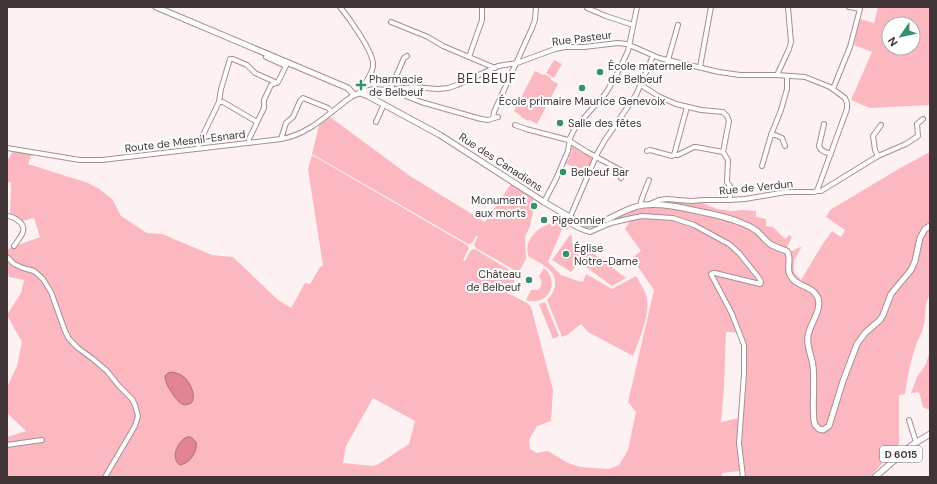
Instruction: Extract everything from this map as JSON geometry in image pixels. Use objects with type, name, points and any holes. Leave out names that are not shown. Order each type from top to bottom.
[{"type":"main road","points":[[156,7],[346,87],[354,95],[363,92]]},
{"type":"main road","name":"Rue des Canadiens","points":[[363,92],[440,135],[544,202],[584,224],[595,224],[640,205],[665,205],[736,220],[757,231],[769,243],[787,251],[789,256],[788,268],[790,276],[796,282],[814,291],[818,301],[817,310],[809,331],[808,342],[814,367],[814,422],[819,429],[823,430],[829,426],[831,422],[843,381],[857,344],[865,333],[880,320],[892,294],[911,270],[915,262],[920,238],[930,226]]},
{"type":"main road","name":"D 6015","points":[[875,477],[916,442],[930,434]]},
{"type":"street","points":[[340,7],[364,42],[373,62],[373,67],[364,86],[363,92]]},
{"type":"street","points":[[469,57],[482,20],[482,7]]},
{"type":"street","points":[[493,118],[494,112],[532,28],[535,20],[536,7]]},
{"type":"street","points":[[544,202],[568,151],[575,128],[606,93],[628,52],[636,7]]},
{"type":"street","points":[[700,67],[711,7]]},
{"type":"street","points":[[777,75],[791,42],[788,7]]},
{"type":"street","points":[[833,89],[850,46],[861,8],[850,7]]},
{"type":"street","points":[[587,8],[633,25]]},
{"type":"street","points":[[391,22],[496,68]]},
{"type":"street","points":[[668,60],[678,25]]},
{"type":"street","name":"Rue Pasteur","points":[[363,92],[374,89],[390,90],[412,87],[438,89],[448,88],[496,68],[516,63],[549,51],[618,43],[629,45],[653,56],[700,67],[740,75],[805,77],[830,87],[845,98],[847,103],[847,109],[831,154]]},
{"type":"street","points":[[407,56],[404,58],[390,90],[421,102],[481,119],[488,120],[498,117]]},
{"type":"street","points":[[570,217],[596,157],[605,140],[636,95],[653,56]]},
{"type":"street","points":[[249,143],[249,139],[264,108],[264,100],[271,85],[278,82],[286,66],[266,57]]},
{"type":"street","points":[[198,148],[219,102],[221,89],[230,59],[247,65],[255,73],[276,83]]},
{"type":"street","points":[[762,166],[787,89],[787,76]]},
{"type":"street","points":[[641,85],[667,101],[687,107],[726,114],[729,123],[723,152],[728,160],[727,182],[732,191],[729,200]]},
{"type":"street","name":"Route de Mesnil-Esnard","points":[[7,148],[87,161],[108,160],[288,138],[313,126],[354,95]]},
{"type":"street","points":[[280,139],[286,123],[293,117],[300,100],[303,98],[328,108],[332,112]]},
{"type":"street","points":[[219,102],[223,102],[257,122]]},
{"type":"street","points":[[376,122],[384,104]]},
{"type":"street","points":[[674,155],[687,107]]},
{"type":"street","name":"Rue de Verdun","points":[[649,204],[667,199],[691,202],[704,200],[745,199],[786,192],[821,191],[878,156],[906,144],[918,136],[917,124],[923,119]]},
{"type":"street","points":[[817,190],[831,154],[820,149],[819,146],[824,124]]},
{"type":"street","points":[[515,125],[570,141],[624,172],[621,178]]},
{"type":"street","points":[[878,156],[874,150],[873,136],[881,125]]},
{"type":"street","points":[[771,136],[775,135],[782,138],[786,146]]},
{"type":"street","points":[[647,151],[650,150],[672,156],[678,155],[695,147],[723,152]]},
{"type":"street","points":[[640,205],[649,180]]},
{"type":"street","points":[[563,213],[570,223],[590,232],[611,223],[642,216],[673,218],[683,221],[704,230],[729,244],[739,253],[759,278],[761,282],[760,284],[713,272],[711,274],[734,320],[744,345],[744,374],[739,443],[743,477]]},
{"type":"street","points":[[7,216],[11,216],[20,222],[24,228],[23,234],[14,246]]},
{"type":"street","points":[[7,257],[14,264],[34,271],[43,279],[51,292],[69,339],[107,371],[132,399],[135,405],[138,416],[135,426],[105,477]]},
{"type":"street","points":[[909,420],[916,442]]},
{"type":"street","points":[[7,445],[42,440]]},
{"type":"shaded area","points":[[878,7],[930,7],[930,105],[870,108],[851,100],[872,52],[854,45],[860,19],[874,23]]},
{"type":"shaded area","points":[[554,60],[562,64],[554,78],[546,73]]},
{"type":"shaded area","points":[[535,71],[543,75],[544,74],[558,84],[537,124],[530,120],[528,121],[514,111]]},
{"type":"shaded area","points":[[330,117],[410,176],[485,222],[511,184],[534,199],[531,205],[533,212],[530,226],[525,237],[526,259],[520,270],[516,271],[476,248],[474,245],[478,236],[476,236],[472,243],[468,244],[312,154],[319,125]]},
{"type":"shaded area","points":[[571,146],[575,146],[579,149],[579,151],[594,157],[587,174],[565,163],[570,157],[568,156],[572,151],[570,149]]},
{"type":"shaded area","points":[[34,149],[28,164],[88,183],[98,188],[112,199],[121,216],[147,233],[162,234],[212,255],[233,257],[278,300],[291,308],[305,283],[310,284],[320,267],[323,266],[308,169],[312,155],[467,245],[469,248],[463,260],[465,261],[471,250],[475,249],[514,273],[516,278],[508,293],[527,303],[531,307],[553,390],[551,421],[537,426],[529,440],[530,449],[537,453],[548,451],[568,463],[580,467],[608,469],[619,465],[628,450],[636,412],[628,402],[654,290],[632,258],[641,251],[625,229],[632,217],[615,220],[613,218],[640,207],[660,207],[661,201],[667,200],[700,202],[717,209],[732,211],[756,211],[756,217],[766,219],[766,226],[773,227],[785,239],[789,235],[792,237],[786,249],[790,252],[802,246],[794,261],[794,272],[801,280],[832,231],[841,237],[845,230],[826,217],[830,210],[930,152],[930,295],[926,306],[924,325],[912,359],[905,394],[899,395],[899,444],[870,477],[745,477],[740,443],[746,351],[743,333],[726,332],[721,422],[739,418],[740,471],[722,473],[722,477],[7,477],[7,437],[26,431],[7,413],[7,387],[17,366],[22,342],[7,315],[21,293],[24,280],[9,277],[7,267],[7,250],[40,237],[34,218],[22,221],[10,214],[11,182],[7,183],[7,161],[13,151]],"holes":[[[373,398],[415,421],[409,444],[377,465],[372,466],[343,463],[346,446]]]},
{"type":"shaded area","points":[[562,219],[570,225],[567,230],[563,227],[548,262],[561,275],[583,282],[586,274],[612,289],[636,276],[644,289],[648,305],[647,312],[633,356],[588,332],[581,324],[562,337],[547,300],[555,288],[555,279],[550,270],[529,257],[527,248],[530,239],[536,232],[544,226]]},
{"type":"shaded area","points":[[570,235],[572,236],[572,243],[584,253],[593,253],[626,278],[612,286],[579,262],[571,272],[552,260]]},
{"type":"shaded area","points":[[544,268],[549,274],[551,280],[552,286],[550,292],[546,297],[540,300],[526,300],[531,290],[538,290],[542,284],[539,277]]},
{"type":"shaded area","points":[[545,302],[559,336],[553,339],[539,304]]},
{"type":"shaded area","points":[[930,351],[929,410],[923,407],[919,392],[911,393],[917,377],[926,364]]},
{"type":"shaded area","points":[[172,372],[180,374],[190,384],[193,397],[193,401],[191,403],[184,405],[180,403],[169,389],[165,376]]},
{"type":"shaded area","points":[[187,437],[191,437],[196,442],[196,450],[187,462],[180,465],[175,458],[176,450],[180,442]]},
{"type":"place","name":"École maternelle de Belbeuf","points":[[600,72]]},
{"type":"place","name":"Pharmacie de Belbeuf","points":[[361,85]]},
{"type":"place","name":"École primaire Maurice Genevoix","points":[[582,88]]},
{"type":"place","name":"Salle des fêtes","points":[[560,123]]},
{"type":"place","name":"Belbeuf Bar","points":[[563,172]]},
{"type":"place","name":"Monument aux morts","points":[[534,206]]},
{"type":"place","name":"Pigeonnier","points":[[544,220]]},
{"type":"place","name":"Église Notre-Dame","points":[[566,254]]},
{"type":"place","name":"Château de Belbeuf","points":[[529,280]]},
{"type":"district","name":"BELBEUF","points":[[487,78]]}]
